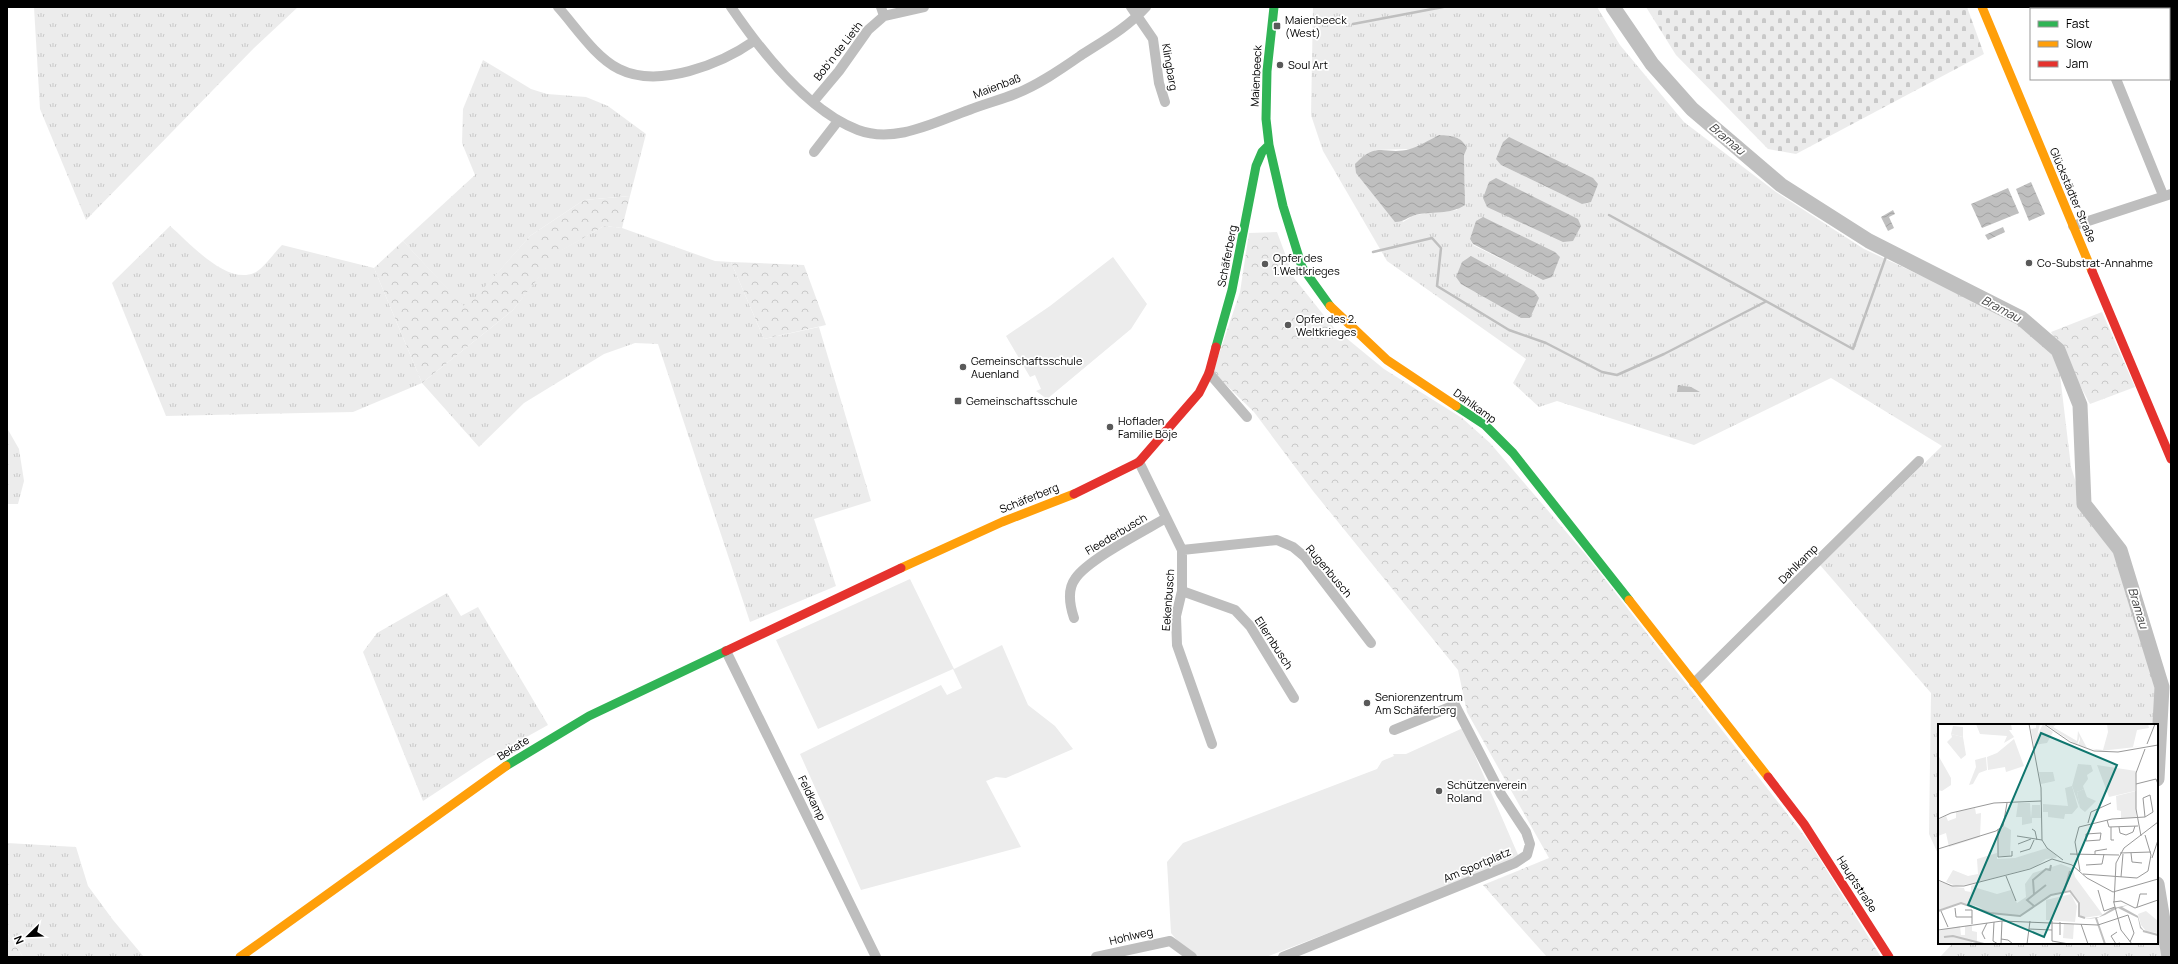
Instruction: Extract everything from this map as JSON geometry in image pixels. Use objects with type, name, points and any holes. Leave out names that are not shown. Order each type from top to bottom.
[{"type":"street","points":[[558,7],[606,61],[619,69],[644,76],[674,75],[700,69],[754,41]]},
{"type":"street","name":"Maienbaß","points":[[731,7],[754,41],[774,65],[813,102],[838,121],[859,130],[881,133],[911,131],[947,119],[1030,87],[1064,67],[1124,27],[1137,17],[1146,7]]},
{"type":"street","name":"Bob'n de Lieth","points":[[813,102],[839,71],[868,30],[883,12],[924,7]]},
{"type":"street","name":"Klingbarg","points":[[1131,7],[1153,39],[1159,83],[1165,102]]},
{"type":"street","name":"Maienbeeck","points":[[1269,145],[1266,119],[1267,71],[1274,7]]},
{"type":"street","name":"Glückstädter Straße","points":[[1982,7],[2171,459]]},
{"type":"street","points":[[2073,226],[2167,195],[2116,80]]},
{"type":"street","points":[[814,152],[838,121]]},
{"type":"street","name":"Schäferberg","points":[[825,603],[1002,522],[1081,491],[1138,462],[1199,393],[1209,373],[1232,290],[1256,166],[1262,152],[1269,145]]},
{"type":"street","name":"Dahlkamp","points":[[1269,145],[1283,206],[1302,267],[1334,312],[1387,360],[1485,425],[1513,453],[1804,824]]},
{"type":"street","points":[[1209,373],[1247,417]]},
{"type":"street","name":"Eekenbusch","points":[[1138,462],[1182,550],[1182,591],[1176,616],[1177,645],[1212,744]]},
{"type":"street","name":"Dahlkamp","points":[[1694,683],[1919,462]]},
{"type":"street","name":"Fleederbusch","points":[[1074,618],[1070,592],[1074,579],[1089,564],[1166,518]]},
{"type":"street","name":"Rugenbusch","points":[[1182,550],[1262,540],[1277,540],[1293,547],[1305,558],[1371,643]]},
{"type":"street","name":"Ellernbusch","points":[[1182,591],[1235,610],[1250,626],[1294,698]]},
{"type":"street","name":"Bekate","points":[[240,957],[507,765],[589,716],[825,603]]},
{"type":"street","name":"Feldkamp","points":[[726,651],[876,957]]},
{"type":"street","name":"Am Sportplatz","points":[[1283,957],[1516,863],[1527,855],[1530,844],[1526,832],[1501,794],[1455,705],[1394,730]]},
{"type":"street","name":"Hauptstraße","points":[[1804,824],[1890,957]]},
{"type":"street","name":"Hohlweg","points":[[1096,957],[1170,941],[1192,957]]},
{"type":"green space","points":[[34,7],[298,7],[254,48],[86,220],[40,109]]},
{"type":"green space","points":[[1313,7],[1597,7],[1620,45],[1684,122],[1776,192],[1864,249],[2019,321],[2057,350],[2071,467],[2083,505],[2118,551],[2161,688],[2158,729],[2158,724],[1938,724],[1938,854],[1929,834],[1931,693],[1820,565],[1942,446],[1831,378],[1694,445],[1557,401],[1539,407],[1513,383],[1526,359],[1387,261],[1323,151],[1311,115]],"holes":[[[1409,149],[1464,155],[1465,188],[1457,210],[1414,215],[1403,222],[1375,150]],[[1496,158],[1582,204],[1501,165]],[[1470,239],[1543,280],[1473,245]]]},
{"type":"green space","points":[[1646,7],[1967,7],[1984,54],[1796,154],[1768,149],[1676,55]]},
{"type":"green space","points":[[483,60],[531,89],[547,94],[586,97],[608,106],[646,134],[630,196],[584,200],[530,236],[466,309],[403,241],[475,175],[462,143],[463,109]]},
{"type":"green space","points":[[630,196],[622,228],[604,226],[559,252],[513,310],[422,383],[374,268],[403,241],[466,308],[530,236],[584,200]]},
{"type":"green space","points":[[170,226],[198,252],[220,268],[232,273],[243,275],[254,273],[265,265],[282,245],[374,268],[422,383],[353,412],[166,416],[112,283]]},
{"type":"green space","points":[[604,226],[622,228],[715,261],[731,262],[764,339],[819,327],[871,501],[814,519],[836,586],[750,622],[658,344],[635,343],[604,354],[524,403],[479,447],[422,383],[513,310],[558,252]]},
{"type":"green space","points":[[1277,232],[1294,278],[1334,328],[1384,369],[1462,418],[1490,443],[1586,555],[1809,842],[1881,957],[1547,957],[1483,885],[1549,858],[1467,712],[1458,670],[1313,491],[1254,412],[1213,372],[1240,292],[1249,233]]},
{"type":"green space","points":[[1113,257],[1147,304],[1131,329],[1047,399],[1036,391],[1041,389],[1035,375],[1030,377],[1006,336],[1050,306]]},
{"type":"green space","points":[[731,262],[804,265],[826,325],[764,339]]},
{"type":"green space","points":[[2102,312],[2135,387],[2090,404],[2051,332]]},
{"type":"green space","points":[[7,428],[19,449],[24,481],[18,504],[7,504]]},
{"type":"green space","points":[[910,579],[954,669],[1002,645],[1028,705],[1055,726],[1073,749],[1006,778],[996,777],[986,781],[1021,847],[861,890],[800,754],[941,685],[947,695],[962,688],[953,669],[818,729],[776,640]]},
{"type":"green space","points":[[447,593],[461,616],[478,607],[548,725],[487,759],[423,801],[363,652],[377,633]]},
{"type":"green space","points":[[1463,728],[1519,857],[1429,894],[1266,957],[1197,957],[1181,945],[1171,933],[1167,862],[1183,843],[1377,769],[1382,761],[1394,756],[1393,754],[1406,754]]},
{"type":"green space","points":[[7,843],[76,847],[88,886],[113,920],[144,957],[23,957],[7,932]]},
{"type":"green space","points":[[2158,913],[2166,957],[1940,957],[1952,944],[2158,944]]},
{"type":"green space","points":[[7,932],[23,957],[7,957]]},
{"type":"water","points":[[1439,135],[1452,136],[1459,139],[1467,148],[1464,155],[1465,205],[1447,212],[1415,215],[1395,222],[1356,173],[1355,164],[1370,153],[1382,150],[1401,151],[1410,149]]},
{"type":"water","points":[[1509,137],[1593,178],[1598,184],[1591,202],[1582,204],[1501,165],[1496,159],[1503,142]]},
{"type":"water","points":[[1496,178],[1578,219],[1581,226],[1573,241],[1563,242],[1487,207],[1483,198],[1489,182]]},
{"type":"water","points":[[2031,182],[2045,214],[2029,221],[2016,189]]},
{"type":"water","points":[[2008,188],[2019,213],[1982,228],[1971,204]]},
{"type":"water","points":[[1893,210],[1895,214],[1889,217],[1894,228],[1888,231],[1881,217]]},
{"type":"water","points":[[1483,217],[1555,252],[1560,257],[1552,277],[1543,280],[1473,244],[1470,239],[1476,221]]},
{"type":"water","points":[[2003,227],[2005,232],[1988,240],[1985,235]]},
{"type":"water","points":[[1471,256],[1534,291],[1539,298],[1530,318],[1521,318],[1461,284],[1456,277],[1462,262]]},
{"type":"water","points":[[1678,385],[1691,387],[1700,392],[1677,392]]},
{"type":"waterway","points":[[1353,24],[1443,7]]},
{"type":"waterway","name":"Bramau","points":[[1613,7],[1652,64],[1692,109],[1781,185],[1869,241],[2021,318],[2058,350],[2080,405],[2084,504],[2120,550],[2162,687],[2158,761]]},
{"type":"waterway","points":[[1609,215],[1853,349],[1888,251]]},
{"type":"waterway","points":[[1373,252],[1432,238],[1441,248],[1437,286],[1509,330],[1546,343],[1602,372],[1617,375],[1664,354],[1765,302]]},
{"type":"waterway","name":"Bramau","points":[[2158,890],[2169,957]]},
{"type":"traffic: fast","points":[[1274,7],[1267,71],[1266,119],[1269,145],[1283,206],[1302,267],[1330,306]]},
{"type":"traffic: fast","points":[[1216,347],[1232,290],[1256,166],[1262,152],[1269,145]]},
{"type":"traffic: fast","points":[[1456,406],[1485,425],[1513,453],[1629,600]]},
{"type":"traffic: fast","points":[[506,766],[589,716],[726,651]]},
{"type":"traffic: slow","points":[[1982,7],[2092,271]]},
{"type":"traffic: slow","points":[[1330,306],[1387,360],[1456,406]]},
{"type":"traffic: slow","points":[[901,568],[1002,522],[1074,494]]},
{"type":"traffic: slow","points":[[1629,600],[1768,777]]},
{"type":"traffic: slow","points":[[240,957],[506,766]]},
{"type":"traffic: jam","points":[[2092,271],[2171,459]]},
{"type":"traffic: jam","points":[[1074,494],[1139,462],[1199,393],[1209,373],[1216,347]]},
{"type":"traffic: jam","points":[[726,651],[901,568]]},
{"type":"traffic: jam","points":[[1768,777],[1804,824],[1889,957]]},
{"type":"place","name":"Maienbeeck (West)","points":[[1277,26]]},
{"type":"place","name":"Soul Art","points":[[1280,65]]},
{"type":"place","name":"Co-Substrat-Annahme","points":[[2029,263]]},
{"type":"place","name":"Opfer des 1.Weltkrieges","points":[[1265,264]]},
{"type":"place","name":"Opfer des 2. Weltkrieges","points":[[1288,325]]},
{"type":"place","name":"Gemeinschaftsschule Auenland","points":[[963,367]]},
{"type":"place","name":"Gemeinschaftsschule","points":[[958,401]]},
{"type":"place","name":"Hofladen Familie Böje","points":[[1110,427]]},
{"type":"place","name":"Seniorenzentrum Am Schäferberg","points":[[1367,703]]},
{"type":"place","name":"Schützenverein Roland","points":[[1439,791]]}]
